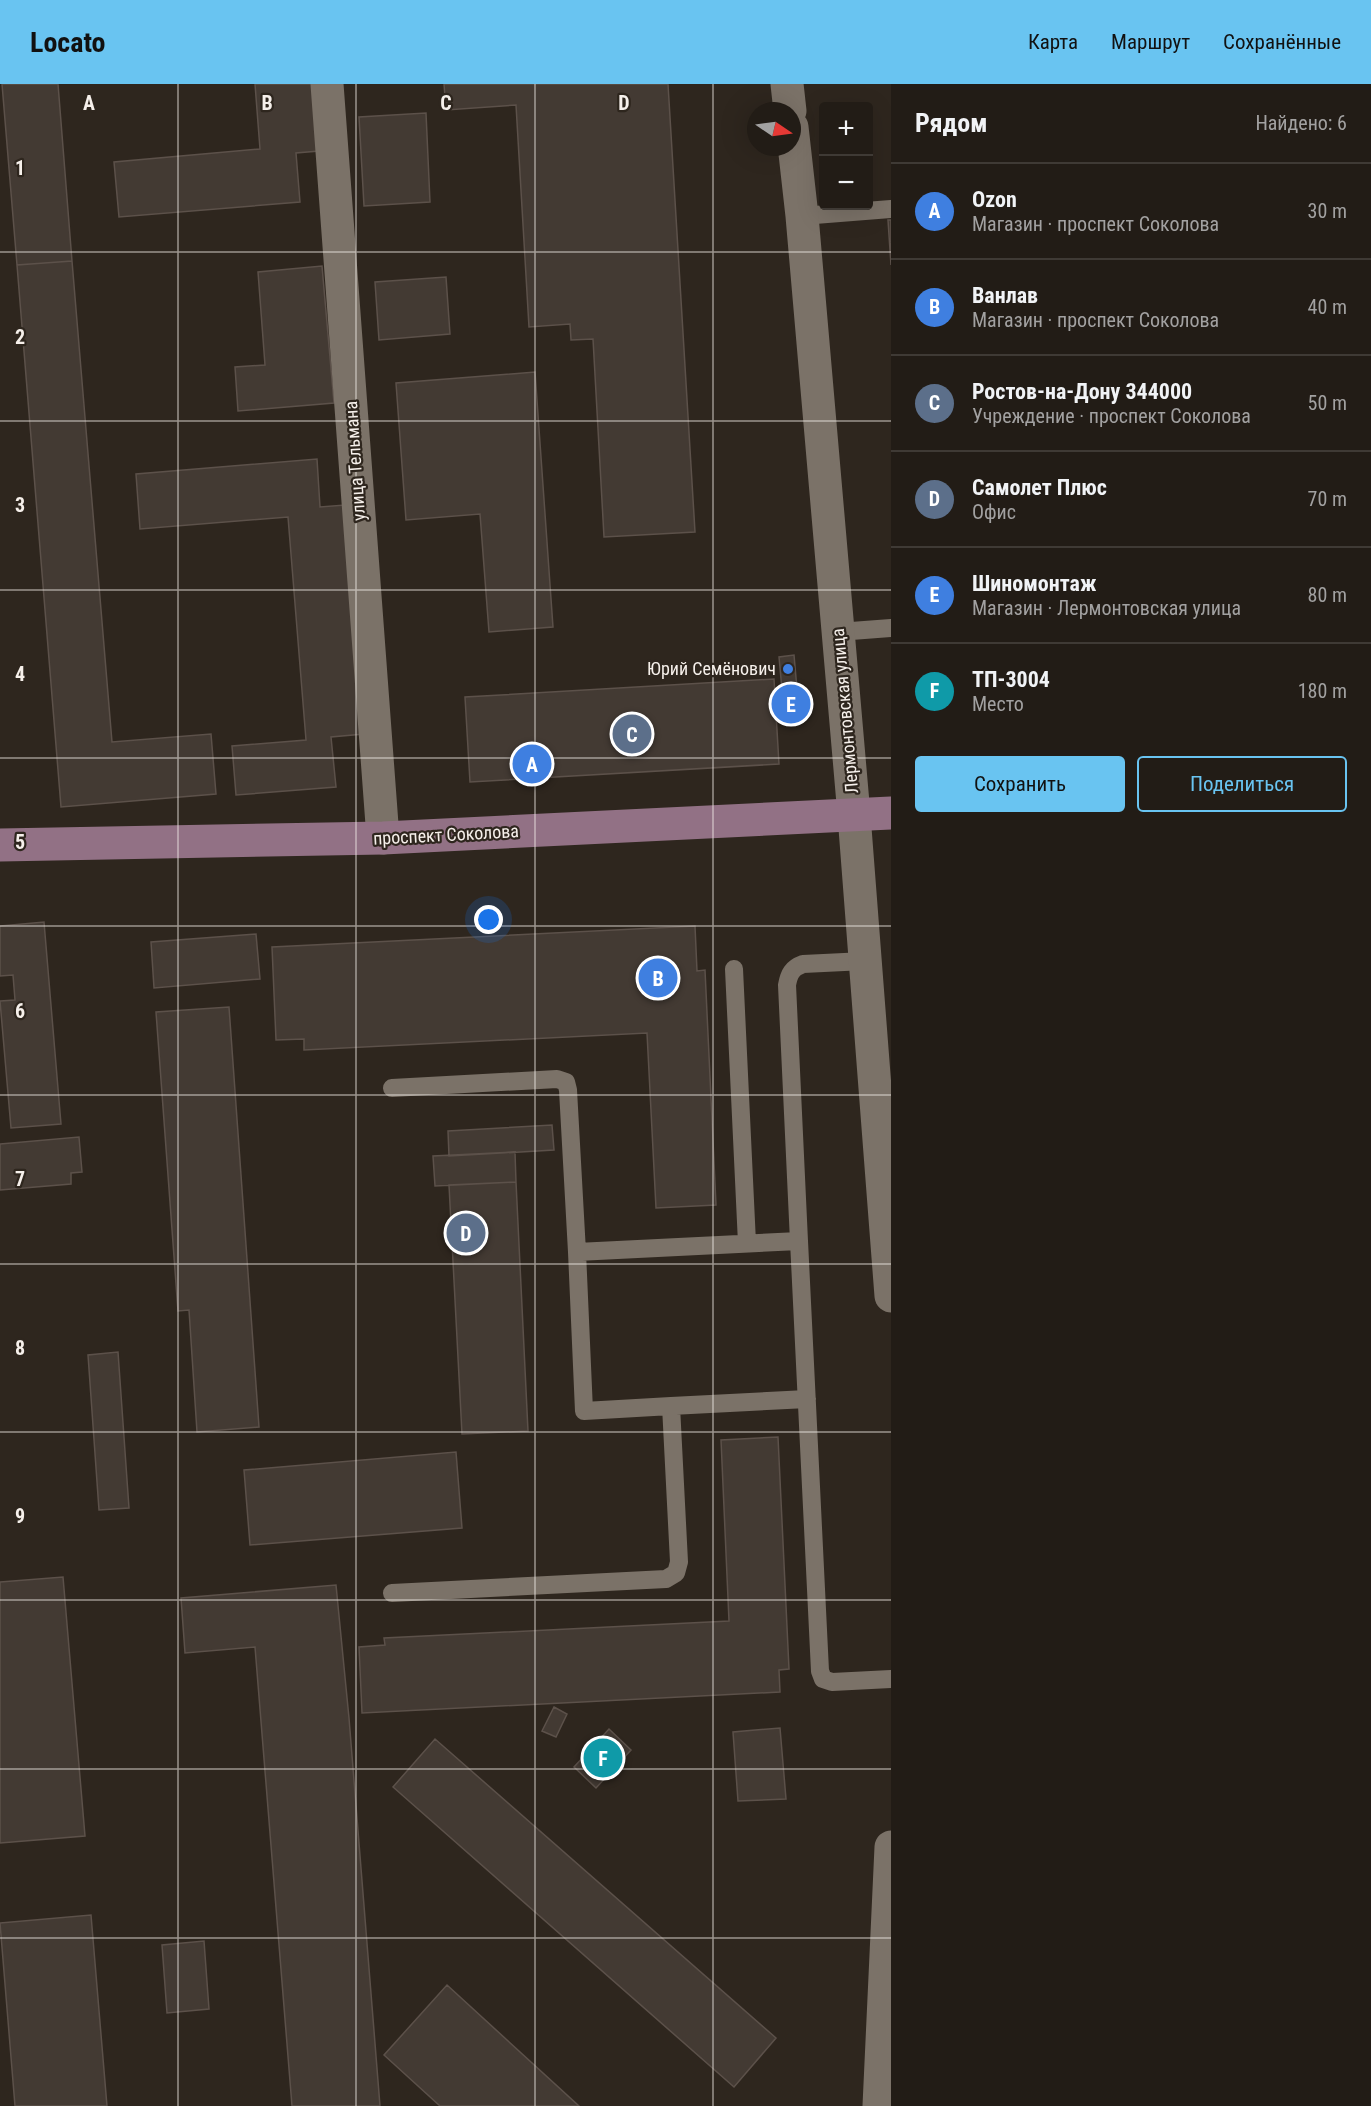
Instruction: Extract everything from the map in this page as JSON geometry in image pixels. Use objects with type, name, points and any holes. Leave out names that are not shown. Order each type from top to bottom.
[{"type":"main road","name":"проспект Соколова","points":[[0,845],[383,838],[891,813]]},
{"type":"street","name":"улица Тельмана","points":[[327,84],[383,838]]},
{"type":"street","points":[[787,84],[789,102]]},
{"type":"street","name":"Лермонтовская улица","points":[[795,156],[854,815],[891,1296]]},
{"type":"street","points":[[879,2106],[886,2056],[891,1847]]},
{"type":"lane","points":[[802,216],[891,208]]},
{"type":"lane","points":[[838,632],[891,628]]},
{"type":"lane","points":[[865,961],[803,964],[795,967],[789,974],[787,985],[820,1671],[823,1680],[832,1682],[891,1679]]},
{"type":"lane","points":[[734,969],[747,1243]]},
{"type":"lane","points":[[393,1088],[557,1079],[566,1082],[584,1411],[807,1400]]},
{"type":"lane","points":[[577,1252],[799,1241]]},
{"type":"lane","points":[[392,1593],[666,1579],[676,1573],[680,1562],[671,1406]]},
{"type":"building","points":[[2,84],[58,84],[72,261],[17,265]]},
{"type":"building","points":[[255,84],[313,84],[319,151],[296,153],[300,202],[119,217],[114,162],[260,149]]},
{"type":"building","points":[[444,84],[668,84],[695,532],[604,537],[593,339],[571,340],[570,324],[529,327],[516,105],[446,110]]},
{"type":"building","points":[[426,113],[430,202],[364,206],[359,117]]},
{"type":"building","points":[[888,220],[891,220],[891,265]]},
{"type":"building","points":[[72,261],[112,742],[211,734],[216,794],[61,807],[17,265]]},
{"type":"building","points":[[322,266],[334,403],[238,411],[235,367],[265,365],[258,272]]},
{"type":"building","points":[[446,277],[450,334],[379,340],[375,282]]},
{"type":"building","points":[[535,372],[553,627],[489,632],[480,514],[406,520],[396,383]]},
{"type":"building","points":[[317,459],[320,507],[345,505],[364,734],[331,737],[336,787],[236,795],[232,746],[306,740],[288,517],[140,529],[136,474]]},
{"type":"building","name":"Юрий Семёнович","points":[[794,655],[797,689],[782,690],[779,657]]},
{"type":"building","points":[[774,679],[779,764],[470,782],[465,697]]},
{"type":"building","points":[[797,689],[799,718],[785,719],[782,691]]},
{"type":"building","points":[[44,922],[61,1124],[11,1128],[0,1001],[15,1000],[13,975],[0,976],[0,926]]},
{"type":"building","points":[[695,926],[697,971],[705,970],[716,1205],[656,1208],[647,1033],[304,1050],[304,1039],[276,1040],[272,947]]},
{"type":"building","points":[[256,934],[260,979],[154,988],[151,942]]},
{"type":"building","points":[[229,1007],[259,1427],[197,1432],[189,1310],[178,1311],[156,1012]]},
{"type":"building","points":[[552,1125],[554,1150],[449,1156],[448,1131]]},
{"type":"building","points":[[79,1137],[82,1172],[71,1173],[71,1184],[0,1190],[0,1144]]},
{"type":"building","points":[[515,1152],[516,1182],[435,1186],[433,1156]]},
{"type":"building","points":[[516,1182],[528,1431],[462,1434],[449,1185]]},
{"type":"building","points":[[118,1352],[129,1508],[99,1510],[88,1355]]},
{"type":"building","points":[[778,1437],[789,1669],[779,1670],[780,1692],[362,1713],[359,1647],[385,1645],[384,1638],[729,1621],[721,1440]]},
{"type":"building","points":[[456,1452],[462,1528],[250,1545],[244,1470]]},
{"type":"building","points":[[63,1577],[85,1836],[0,1843],[0,1582]]},
{"type":"building","points":[[336,1585],[380,2106],[292,2106],[255,1647],[185,1653],[181,1598]]},
{"type":"building","points":[[554,1707],[567,1714],[556,1737],[542,1731]]},
{"type":"building","points":[[780,1728],[786,1799],[738,1801],[733,1732]]},
{"type":"building","points":[[609,1729],[631,1750],[596,1788],[574,1767]]},
{"type":"building","points":[[435,1739],[776,2038],[734,2087],[393,1787]]},
{"type":"building","points":[[91,1915],[107,2106],[15,2106],[0,1923]]},
{"type":"building","points":[[204,1941],[209,2009],[167,2013],[162,1945]]},
{"type":"building","points":[[447,1985],[579,2106],[440,2106],[384,2055]]},
{"type":"place","name":"Юрий Семёнович","points":[[788,669]]},
{"type":"place","name":"Шиномонтаж","points":[[791,704]]},
{"type":"place","name":"Ростов-на-Дону 344000","points":[[632,734]]},
{"type":"place","name":"Ozon","points":[[532,764]]},
{"type":"place","name":"Ванлав","points":[[658,978]]},
{"type":"place","name":"Самолет Плюс","points":[[466,1233]]},
{"type":"place","name":"ТП-3004","points":[[603,1758]]}]
